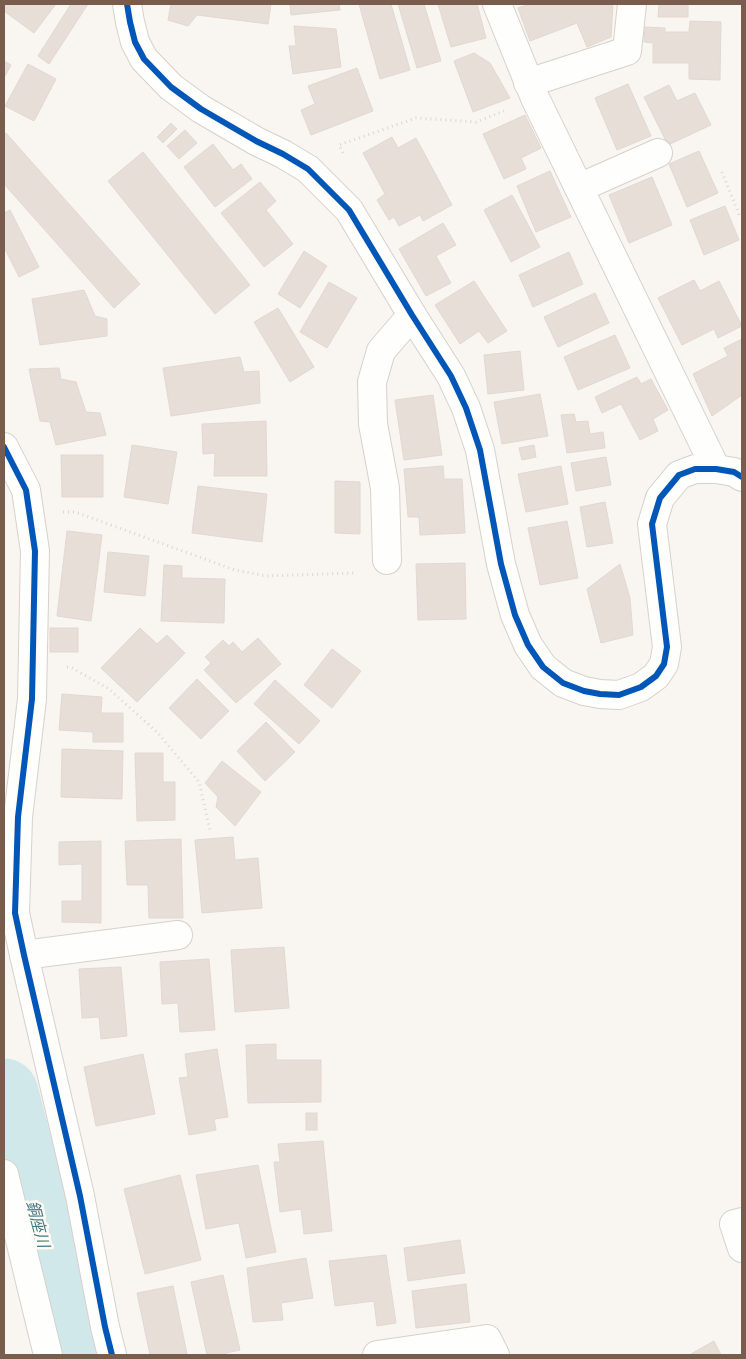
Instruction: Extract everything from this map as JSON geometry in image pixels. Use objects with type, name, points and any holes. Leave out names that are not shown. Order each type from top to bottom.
[{"type":"street","points":[[127,4],[135,42],[144,59],[171,87],[201,109],[308,169],[348,210],[451,376],[466,408],[480,450],[500,564],[515,615],[528,645],[543,667],[563,683],[584,691],[619,695],[641,687],[656,676],[664,664],[667,647],[652,524],[660,498],[679,475],[695,469],[716,469],[734,472],[742,477]]},
{"type":"street","points":[[497,4],[532,91],[716,469]]},
{"type":"street","points":[[532,91],[627,51],[632,4]]},
{"type":"street","points":[[579,188],[658,153]]},
{"type":"street","points":[[387,560],[385,488],[373,424],[372,382],[381,351],[412,315]]},
{"type":"street","points":[[4,447],[26,490],[35,551],[32,699],[18,817],[15,913],[80,1196],[112,1355]]},
{"type":"street","points":[[24,955],[178,935]]},
{"type":"street","points":[[4,1174],[48,1355]]},
{"type":"street","points":[[742,1222],[734,1224],[742,1248]]},
{"type":"street","points":[[378,1355],[487,1340],[495,1355]]},
{"type":"path","points":[[343,154],[339,145],[416,118],[476,122],[532,91]]},
{"type":"path","points":[[722,172],[742,218]]},
{"type":"path","points":[[30,512],[75,512],[235,570],[266,576],[366,572],[387,560]]},
{"type":"path","points":[[33,662],[47,662],[72,668],[109,689],[157,732],[199,782],[210,830]]},
{"type":"building","points":[[4,4],[56,4],[34,33],[4,11]]},
{"type":"building","points":[[71,4],[88,4],[49,64],[38,56]]},
{"type":"building","points":[[171,4],[271,4],[268,24],[197,15],[188,26],[168,20]]},
{"type":"building","points":[[290,4],[339,4],[340,10],[291,15]]},
{"type":"building","points":[[359,4],[391,4],[410,70],[380,79]]},
{"type":"building","points":[[398,4],[424,4],[441,61],[417,68]]},
{"type":"building","points":[[438,4],[477,4],[486,38],[451,47]]},
{"type":"building","points":[[530,4],[613,4],[611,37],[587,47],[577,23],[530,41],[518,8]]},
{"type":"building","points":[[659,4],[688,4],[688,17],[658,17]]},
{"type":"building","points":[[690,21],[721,22],[720,80],[689,79],[689,63],[653,63],[653,43],[644,42],[645,27],[665,28],[665,32],[689,32]]},
{"type":"building","points":[[294,26],[336,29],[341,67],[293,74],[289,46],[296,46]]},
{"type":"building","points":[[474,53],[490,63],[510,98],[473,112],[454,61]]},
{"type":"building","points":[[4,61],[11,65],[4,78]]},
{"type":"building","points":[[28,64],[56,79],[34,121],[5,106]]},
{"type":"building","points":[[357,68],[373,111],[311,135],[301,110],[315,104],[308,86]]},
{"type":"building","points":[[628,84],[651,136],[617,150],[595,98]]},
{"type":"building","points":[[669,85],[677,101],[695,93],[711,125],[668,145],[644,97]]},
{"type":"building","points":[[525,115],[541,148],[521,158],[526,169],[504,179],[483,134]]},
{"type":"building","points":[[171,123],[177,129],[163,143],[157,137]]},
{"type":"building","points":[[185,130],[197,143],[179,159],[167,146]]},
{"type":"building","points":[[6,133],[140,284],[114,308],[4,184],[4,135]]},
{"type":"building","points":[[392,137],[398,148],[416,138],[452,205],[423,221],[420,215],[399,226],[394,217],[389,220],[377,200],[385,194],[363,153]]},
{"type":"building","points":[[213,144],[233,170],[241,164],[252,179],[215,207],[184,167]]},
{"type":"building","points":[[699,151],[718,193],[687,207],[669,164]]},
{"type":"building","points":[[143,152],[250,285],[215,314],[108,181]]},
{"type":"building","points":[[550,171],[571,217],[536,232],[517,186]]},
{"type":"building","points":[[652,177],[672,225],[629,243],[609,195]]},
{"type":"building","points":[[260,182],[276,201],[266,210],[293,244],[264,267],[221,213]]},
{"type":"building","points":[[512,195],[540,247],[511,262],[484,210]]},
{"type":"building","points":[[725,206],[739,240],[704,255],[690,220]]},
{"type":"building","points":[[10,210],[39,267],[19,277],[4,247],[4,213]]},
{"type":"building","points":[[443,223],[456,245],[436,256],[451,283],[426,296],[399,249]]},
{"type":"building","points":[[304,251],[327,266],[300,308],[278,294]]},
{"type":"building","points":[[569,252],[583,284],[533,307],[519,275]]},
{"type":"building","points":[[694,280],[700,291],[719,281],[742,326],[718,338],[714,329],[682,345],[658,298]]},
{"type":"building","points":[[474,281],[507,331],[488,343],[479,331],[460,344],[435,305]]},
{"type":"building","points":[[329,282],[357,298],[327,348],[300,332]]},
{"type":"building","points":[[84,290],[95,316],[107,319],[107,336],[40,345],[32,299]]},
{"type":"building","points":[[595,293],[609,323],[558,347],[544,317]]},
{"type":"building","points":[[278,308],[314,367],[290,382],[254,322]]},
{"type":"building","points":[[615,335],[630,368],[578,390],[564,357]]},
{"type":"building","points":[[742,339],[742,395],[712,416],[693,374],[728,356],[724,348]]},
{"type":"building","points":[[520,351],[524,390],[488,394],[484,355]]},
{"type":"building","points":[[240,357],[244,372],[259,371],[260,403],[171,416],[163,368]]},
{"type":"building","points":[[59,368],[61,379],[76,382],[86,412],[100,413],[106,435],[56,445],[50,422],[40,421],[29,369]]},
{"type":"building","points":[[637,377],[641,384],[651,379],[668,410],[653,419],[658,431],[640,440],[621,404],[602,413],[595,397]]},
{"type":"building","points":[[540,394],[548,436],[502,444],[494,402]]},
{"type":"building","points":[[433,395],[442,455],[404,460],[395,400]]},
{"type":"building","points":[[574,414],[576,422],[588,421],[590,434],[603,432],[605,448],[567,453],[561,415]]},
{"type":"building","points":[[266,421],[267,476],[214,476],[215,453],[203,454],[202,424]]},
{"type":"building","points":[[132,445],[177,452],[168,504],[124,497]]},
{"type":"building","points":[[534,445],[536,457],[522,460],[519,448]]},
{"type":"building","points":[[61,455],[103,455],[103,497],[62,497]]},
{"type":"building","points":[[606,457],[611,485],[576,491],[571,463]]},
{"type":"building","points":[[443,466],[444,479],[462,479],[465,533],[420,535],[419,517],[408,517],[404,469]]},
{"type":"building","points":[[561,466],[568,504],[526,512],[518,474]]},
{"type":"building","points":[[335,481],[360,482],[360,534],[335,533]]},
{"type":"building","points":[[198,486],[267,494],[262,542],[192,533]]},
{"type":"building","points":[[605,502],[613,543],[587,547],[580,507]]},
{"type":"building","points":[[567,521],[578,578],[540,585],[528,528]]},
{"type":"building","points":[[67,531],[102,535],[91,621],[57,616]]},
{"type":"building","points":[[108,552],[149,556],[145,596],[104,592]]},
{"type":"building","points":[[465,563],[466,619],[418,620],[416,564]]},
{"type":"building","points":[[620,564],[630,598],[633,635],[601,643],[587,589]]},
{"type":"building","points":[[164,565],[182,566],[182,578],[225,579],[224,623],[161,621]]},
{"type":"building","points":[[50,628],[78,628],[78,652],[50,652]]},
{"type":"building","points":[[140,628],[157,644],[167,635],[185,653],[137,702],[101,668]]},
{"type":"building","points":[[258,638],[281,664],[236,703],[204,670],[211,663],[205,657],[223,640],[229,646],[233,642],[242,652]]},
{"type":"building","points":[[332,649],[361,671],[332,708],[304,685]]},
{"type":"building","points":[[197,679],[229,711],[201,739],[169,708]]},
{"type":"building","points":[[275,680],[320,721],[299,744],[254,704]]},
{"type":"building","points":[[62,694],[102,697],[101,713],[123,713],[123,742],[93,742],[93,732],[59,730]]},
{"type":"building","points":[[266,722],[295,752],[265,781],[237,751]]},
{"type":"building","points":[[62,749],[123,751],[122,799],[61,797]]},
{"type":"building","points":[[135,753],[163,753],[163,782],[175,782],[175,820],[137,821]]},
{"type":"building","points":[[222,761],[261,792],[235,826],[216,807],[218,797],[205,783]]},
{"type":"building","points":[[233,837],[235,860],[258,858],[262,908],[202,913],[195,840]]},
{"type":"building","points":[[181,839],[183,918],[149,918],[148,885],[127,885],[125,841]]},
{"type":"building","points":[[101,841],[101,923],[62,922],[62,901],[82,901],[82,864],[59,865],[59,842]]},
{"type":"building","points":[[284,947],[289,1008],[235,1012],[231,950]]},
{"type":"building","points":[[209,959],[215,1030],[180,1032],[178,1003],[162,1004],[160,962]]},
{"type":"building","points":[[121,967],[127,1036],[101,1039],[99,1017],[82,1018],[79,969]]},
{"type":"building","points":[[276,1044],[276,1060],[321,1060],[321,1102],[248,1103],[246,1045]]},
{"type":"building","points":[[217,1049],[228,1117],[214,1119],[216,1130],[189,1135],[179,1078],[188,1077],[185,1054]]},
{"type":"building","points":[[143,1054],[155,1114],[96,1126],[84,1067]]},
{"type":"building","points":[[306,1113],[317,1113],[317,1130],[306,1130]]},
{"type":"building","points":[[323,1141],[332,1231],[304,1234],[301,1209],[280,1212],[274,1162],[280,1162],[278,1144]]},
{"type":"building","points":[[258,1165],[276,1252],[246,1258],[239,1223],[206,1229],[196,1175]]},
{"type":"building","points":[[180,1175],[201,1260],[145,1274],[124,1189]]},
{"type":"building","points":[[460,1240],[465,1273],[408,1281],[404,1248]]},
{"type":"building","points":[[386,1255],[396,1323],[377,1326],[374,1301],[335,1306],[329,1261]]},
{"type":"building","points":[[306,1258],[313,1298],[281,1303],[283,1320],[253,1322],[247,1268]]},
{"type":"building","points":[[223,1275],[240,1350],[207,1355],[191,1282]]},
{"type":"building","points":[[466,1284],[470,1322],[416,1328],[412,1291]]},
{"type":"building","points":[[173,1286],[187,1354],[150,1355],[137,1293]]},
{"type":"building","points":[[714,1341],[721,1355],[689,1355]]},
{"type":"waterway","name":"銅座川","points":[[4,1093],[72,1355]]},
{"type":"cycle path","points":[[127,4],[135,42],[144,59],[171,87],[201,109],[308,169],[349,210],[451,376],[466,408],[480,450],[501,564],[515,615],[528,645],[543,667],[563,683],[584,691],[619,695],[641,687],[656,676],[664,664],[667,647],[652,524],[660,498],[679,475],[695,469],[716,469],[734,472],[742,477]]},
{"type":"cycle path","points":[[4,447],[26,490],[35,551],[32,699],[18,817],[15,913],[80,1196],[112,1355]]}]
